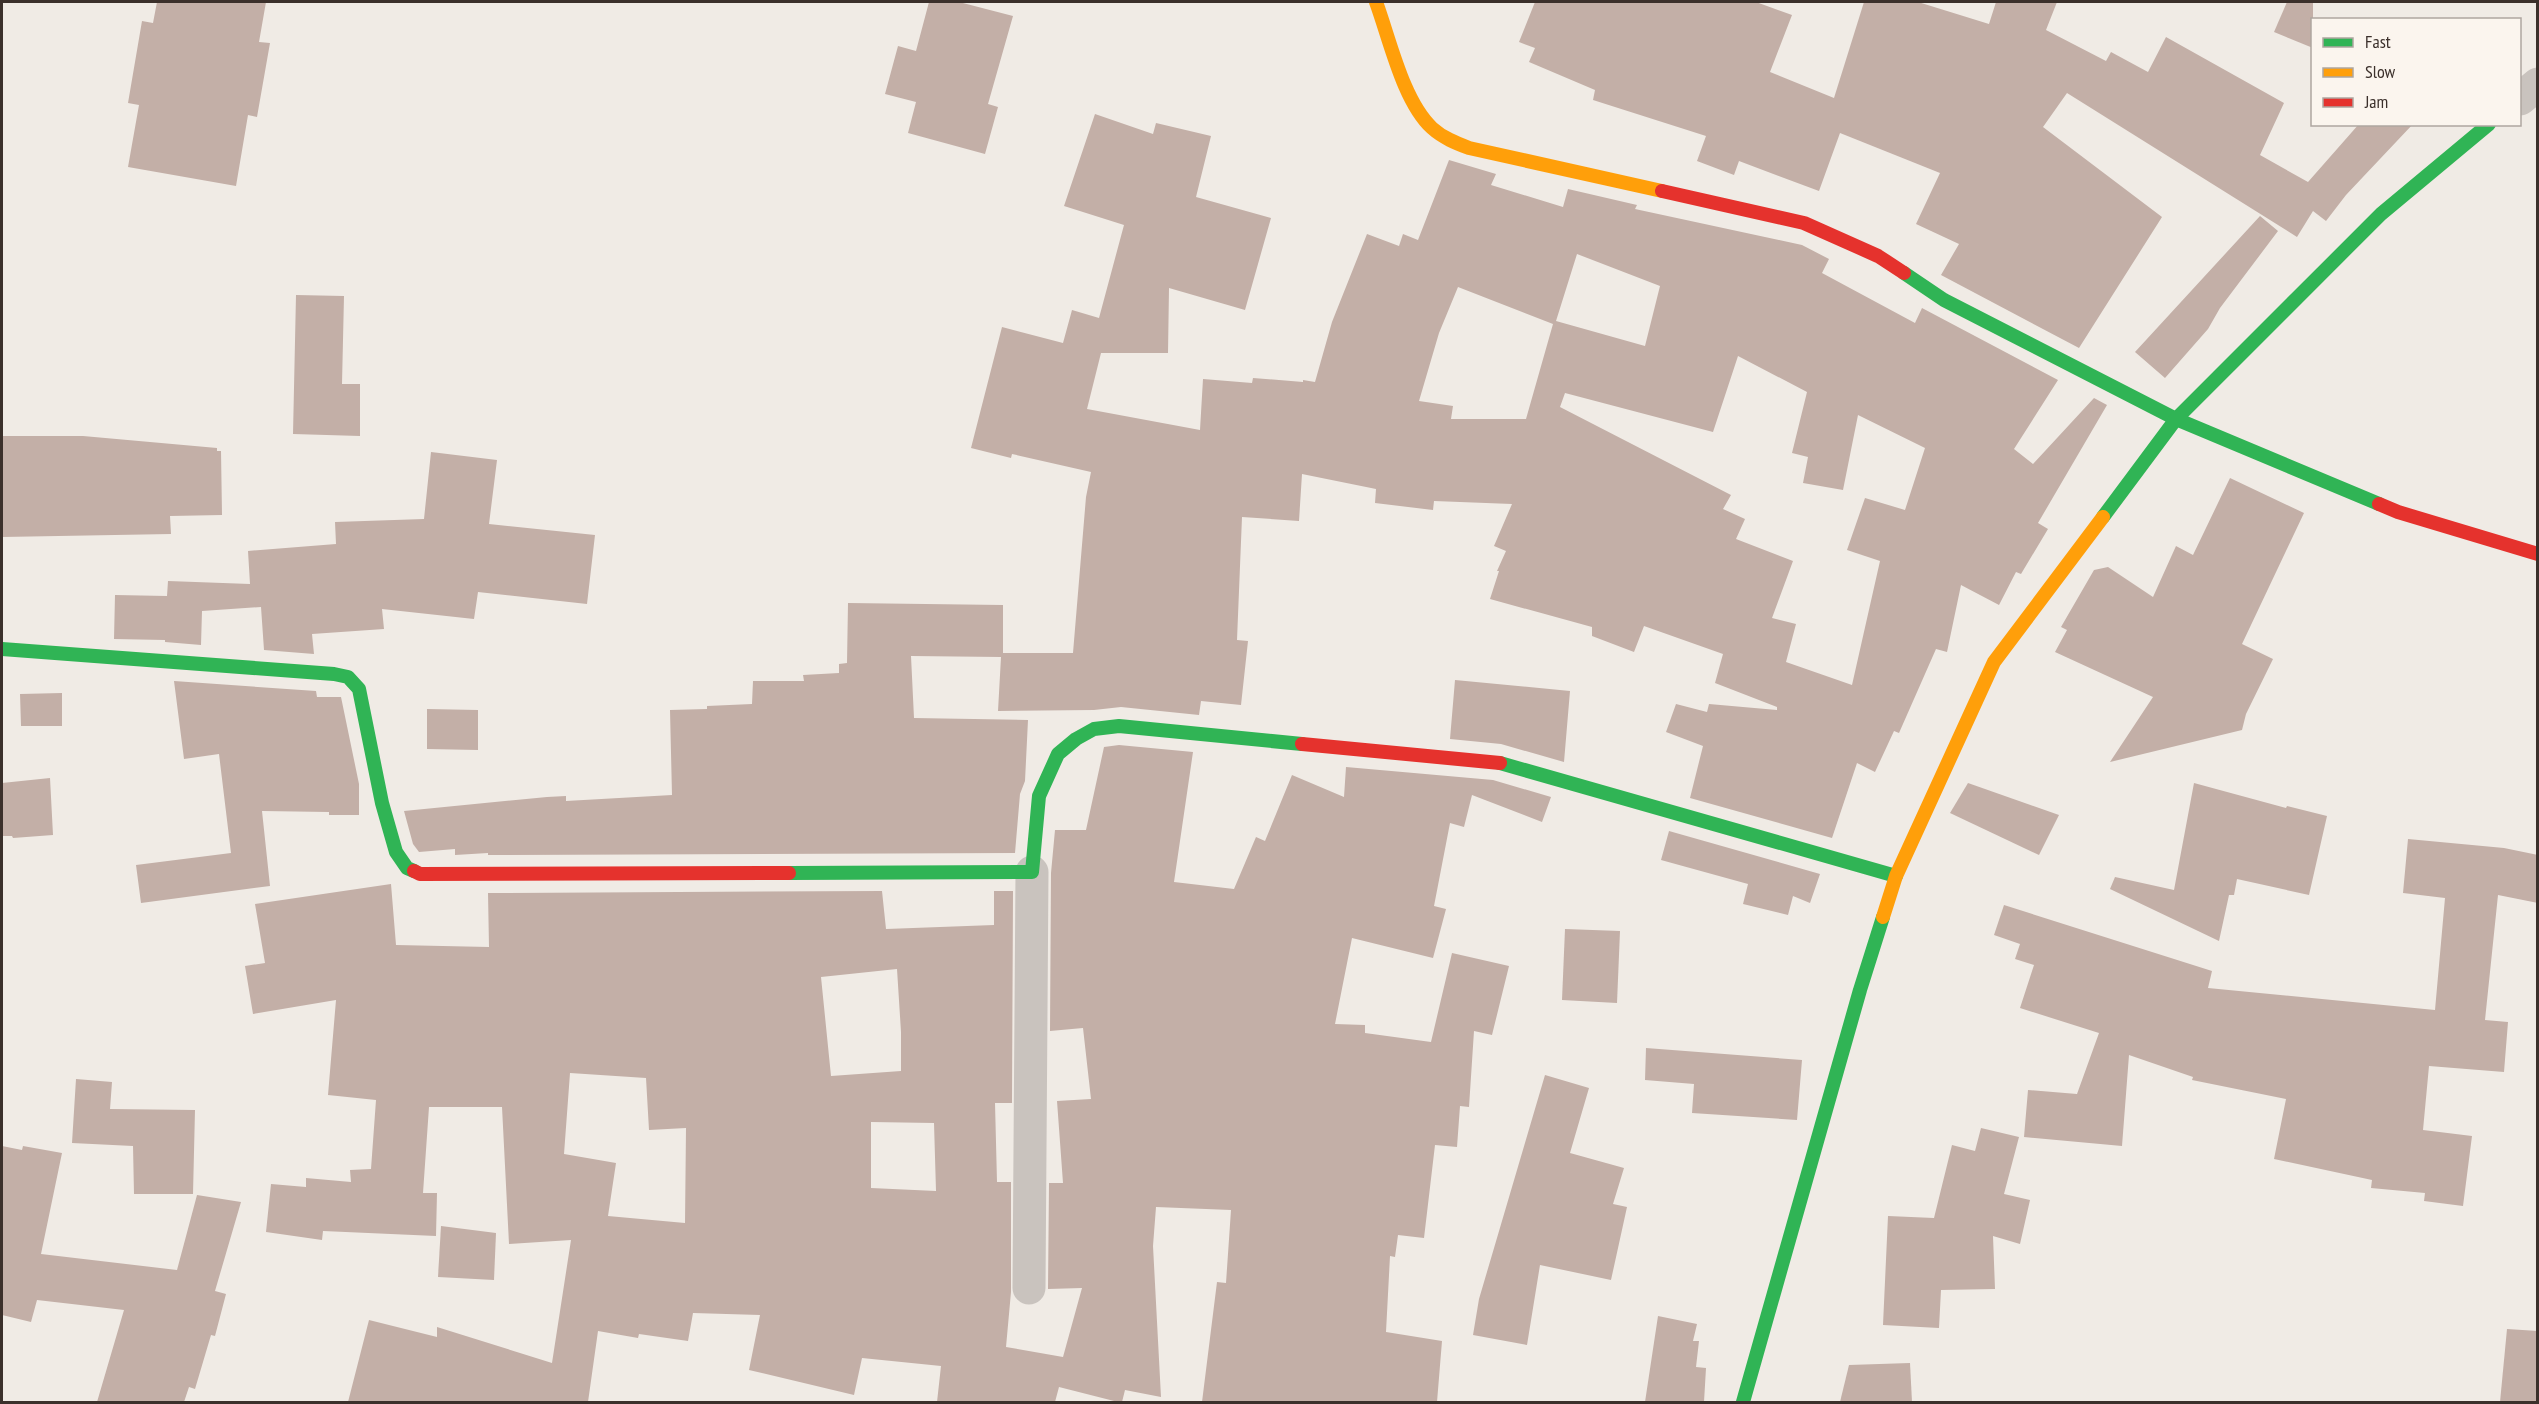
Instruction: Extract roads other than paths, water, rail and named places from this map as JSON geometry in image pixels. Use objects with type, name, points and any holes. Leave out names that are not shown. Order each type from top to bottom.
[{"type":"street","points":[[1376,2],[1413,102],[1428,124],[1442,136],[1469,148],[1804,223],[1878,256],[1944,300],[2176,419],[2398,512],[2538,554]]},
{"type":"street","points":[[2521,98],[2538,84]]},
{"type":"street","points":[[1743,1402],[1860,990],[1896,876],[1994,662],[2176,419],[2381,214],[2487,126]]},
{"type":"street","points":[[2,649],[334,674],[348,677],[359,689],[382,803],[396,852],[407,868],[420,874],[1032,872]]},
{"type":"street","points":[[1029,1288],[1032,872],[1039,796],[1058,753],[1094,729],[1119,726],[1496,762],[1896,876]]}]
